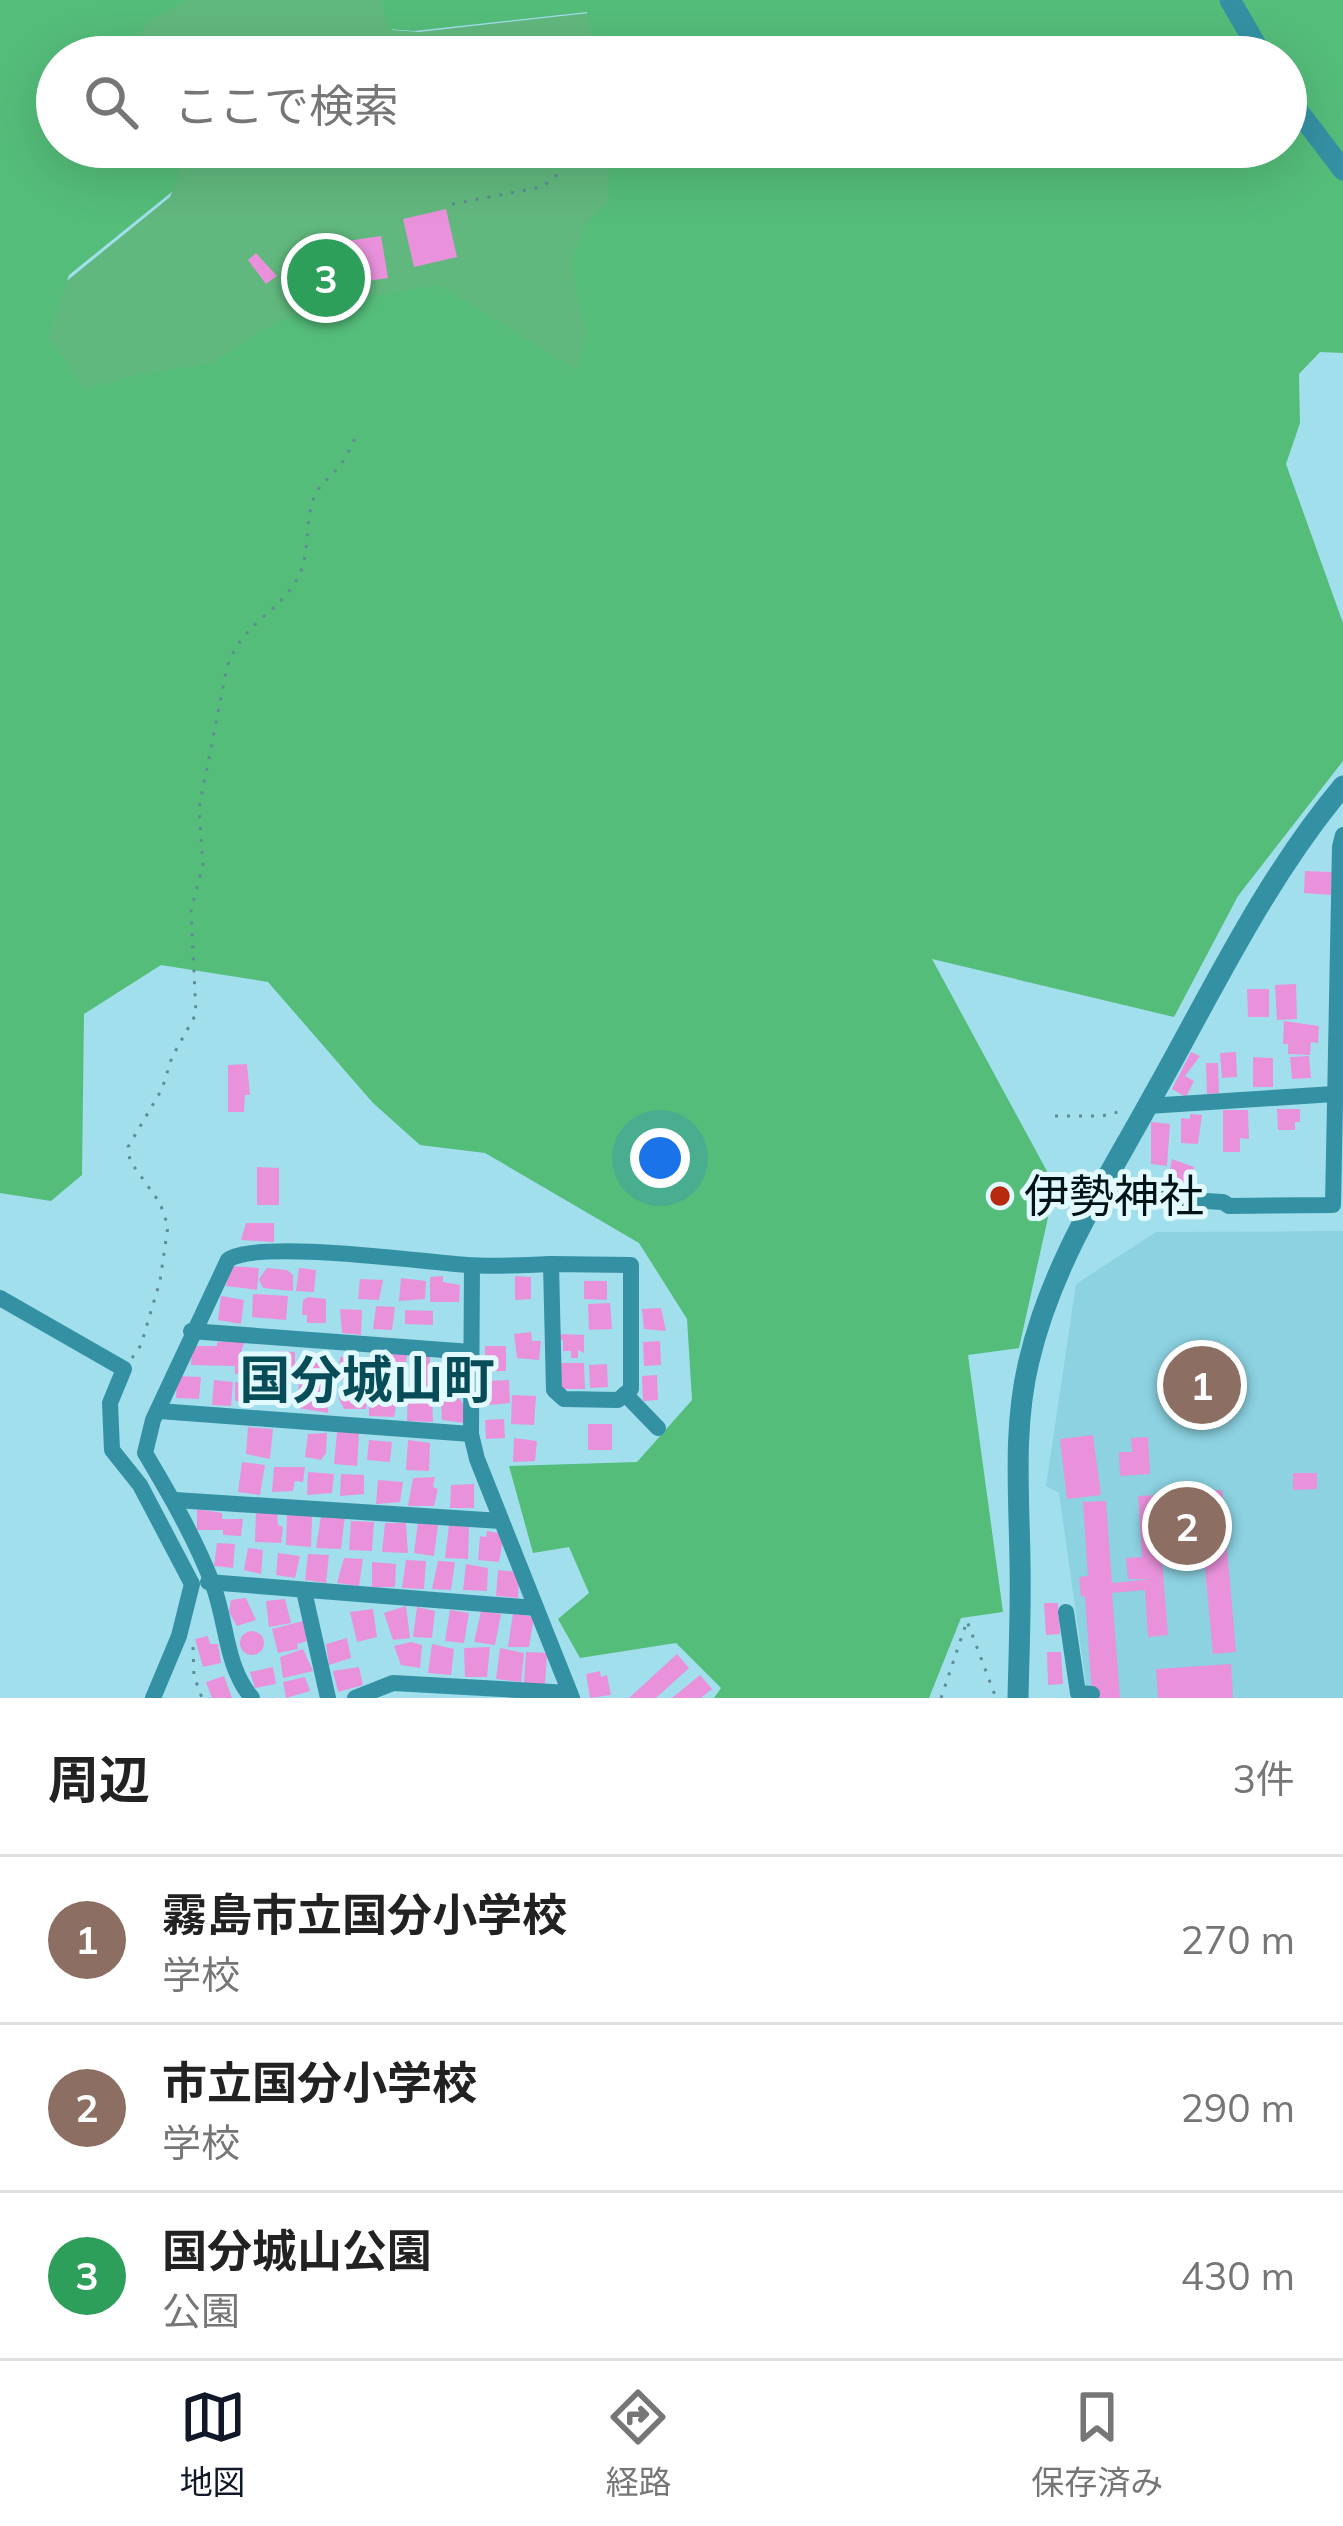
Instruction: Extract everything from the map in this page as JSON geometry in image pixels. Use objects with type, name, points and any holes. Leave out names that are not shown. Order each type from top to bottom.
[{"type":"street","points":[[1230,0],[1251,36]]},
{"type":"street","points":[[1307,123],[1343,170]]},
{"type":"street","points":[[1018,1698],[1018,1442],[1028,1363],[1064,1259],[1097,1189],[1276,874],[1343,786]]},
{"type":"street","points":[[1097,1189],[1115,1196],[1228,1206],[1338,1207],[1334,1094],[1343,835]]},
{"type":"street","points":[[1148,1106],[1334,1094]]},
{"type":"street","points":[[252,1698],[232,1661],[212,1582],[175,1500],[145,1453],[191,1330],[234,1254],[352,1255],[472,1266],[550,1264],[631,1265],[632,1389],[619,1400],[564,1400],[554,1390],[550,1264]]},
{"type":"street","points":[[355,1698],[393,1683],[571,1696],[500,1521],[471,1434],[472,1266]]},
{"type":"street","points":[[0,1298],[124,1370],[110,1403],[112,1450],[140,1485],[192,1584],[153,1698]]},
{"type":"street","points":[[191,1330],[471,1352]]},
{"type":"street","points":[[625,1394],[658,1428]]},
{"type":"street","points":[[159,1411],[471,1434]]},
{"type":"street","points":[[175,1500],[500,1521]]},
{"type":"street","points":[[192,1584],[536,1608]]},
{"type":"street","points":[[304,1592],[328,1698]]},
{"type":"street","points":[[1066,1612],[1078,1693],[1092,1694],[1090,1698]]},
{"type":"path","points":[[452,204],[542,187],[561,168]]},
{"type":"path","points":[[124,1370],[141,1345],[160,1281],[168,1226],[160,1203],[130,1161],[128,1147],[162,1089],[172,1057],[196,1014],[191,910],[203,865],[199,808],[227,667],[249,627],[291,590],[301,574],[317,491],[342,464],[355,438]]},
{"type":"path","points":[[1055,1116],[1102,1116],[1148,1106]]},
{"type":"path","points":[[941,1698],[967,1621],[996,1698]]},
{"type":"path","points":[[193,1640],[194,1676],[202,1698]]},
{"type":"shaded area","points":[[1343,1231],[1343,1698],[1088,1698],[1059,1493],[1046,1486],[1076,1284],[1156,1232]]},
{"type":"green space","points":[[0,0],[189,0],[150,20],[138,36],[36,36],[36,168],[177,168],[179,176],[173,191],[69,275],[48,336],[85,389],[213,363],[255,334],[315,305],[440,285],[576,370],[587,335],[570,263],[589,220],[609,202],[608,168],[1307,168],[1307,36],[592,36],[587,12],[414,31],[388,29],[381,0],[1343,0],[1343,353],[1320,352],[1299,374],[1300,423],[1286,464],[1343,623],[1343,761],[1238,896],[1174,1017],[932,959],[1055,1186],[1019,1348],[968,1355],[1003,1612],[961,1618],[929,1698],[714,1698],[721,1688],[676,1643],[580,1658],[558,1619],[589,1593],[569,1547],[533,1553],[509,1466],[637,1462],[692,1400],[687,1319],[639,1243],[485,1153],[420,1145],[373,1103],[268,982],[161,965],[84,1014],[82,1175],[51,1201],[0,1193]]},
{"type":"green space","points":[[186,0],[384,0],[392,30],[419,32],[598,12],[603,36],[134,36],[146,21]]},
{"type":"green space","points":[[172,168],[617,168],[598,347],[587,383],[211,376],[78,402],[41,347],[63,284],[170,197],[176,182]]},
{"type":"building","points":[[446,209],[457,257],[414,267],[403,219]]},
{"type":"building","points":[[381,236],[388,278],[354,283],[347,241]]},
{"type":"building","points":[[256,253],[277,276],[266,284],[248,260]]},
{"type":"building","points":[[1305,871],[1332,872],[1331,895],[1304,893]]},
{"type":"building","points":[[1296,984],[1297,1019],[1277,1020],[1275,985]]},
{"type":"building","points":[[1247,989],[1269,989],[1269,1017],[1248,1017]]},
{"type":"building","points":[[1284,1021],[1319,1026],[1318,1043],[1311,1042],[1310,1055],[1288,1054],[1288,1044],[1283,1044]]},
{"type":"building","points":[[1191,1052],[1200,1056],[1185,1076],[1194,1081],[1186,1097],[1172,1089]]},
{"type":"building","points":[[1236,1052],[1237,1077],[1222,1078],[1220,1053]]},
{"type":"building","points":[[1309,1056],[1311,1078],[1292,1079],[1290,1057]]},
{"type":"building","points":[[1253,1057],[1273,1058],[1273,1087],[1253,1087]]},
{"type":"building","points":[[1206,1063],[1218,1063],[1219,1093],[1207,1094]]},
{"type":"building","points":[[247,1064],[250,1095],[245,1095],[244,1112],[228,1112],[228,1065]]},
{"type":"building","points":[[1277,1109],[1300,1109],[1295,1130],[1278,1130]]},
{"type":"building","points":[[1223,1110],[1248,1110],[1249,1139],[1240,1138],[1240,1152],[1223,1152]]},
{"type":"building","points":[[1190,1114],[1202,1115],[1198,1144],[1181,1143],[1181,1118],[1190,1119]]},
{"type":"building","points":[[1151,1122],[1170,1124],[1167,1166],[1151,1164]]},
{"type":"building","points":[[1172,1159],[1194,1167],[1192,1187],[1167,1188]]},
{"type":"building","points":[[257,1167],[279,1168],[279,1205],[257,1205]]},
{"type":"building","points":[[246,1223],[274,1223],[274,1242],[241,1240]]},
{"type":"building","points":[[230,1266],[259,1268],[257,1290],[226,1286]]},
{"type":"building","points":[[267,1268],[293,1275],[293,1291],[263,1288],[259,1279]]},
{"type":"building","points":[[299,1268],[316,1270],[314,1292],[296,1291]]},
{"type":"building","points":[[443,1276],[443,1282],[460,1285],[459,1302],[430,1302],[430,1277]]},
{"type":"building","points":[[515,1276],[531,1277],[531,1299],[515,1300]]},
{"type":"building","points":[[401,1278],[426,1281],[425,1299],[399,1301]]},
{"type":"building","points":[[360,1279],[383,1280],[379,1300],[358,1299]]},
{"type":"building","points":[[584,1281],[607,1281],[607,1300],[584,1299]]},
{"type":"building","points":[[253,1294],[288,1296],[286,1320],[252,1317]]},
{"type":"building","points":[[221,1296],[244,1300],[241,1324],[218,1320]]},
{"type":"building","points":[[326,1299],[326,1323],[307,1323],[307,1315],[302,1315],[303,1300]]},
{"type":"building","points":[[610,1303],[612,1329],[589,1330],[588,1304]]},
{"type":"building","points":[[376,1306],[395,1307],[392,1330],[373,1329]]},
{"type":"building","points":[[661,1308],[666,1331],[644,1329],[642,1309]]},
{"type":"building","points":[[340,1309],[362,1310],[361,1335],[342,1333]]},
{"type":"building","points":[[405,1310],[433,1311],[433,1325],[405,1324]]},
{"type":"building","points":[[531,1332],[532,1341],[541,1341],[539,1360],[517,1358],[514,1334]]},
{"type":"building","points":[[557,1334],[584,1335],[584,1353],[578,1350],[578,1358],[571,1358]]},
{"type":"building","points":[[245,1340],[239,1359],[244,1361],[245,1373],[235,1374],[235,1366],[191,1365],[192,1346]]},
{"type":"building","points":[[660,1341],[661,1365],[644,1366],[643,1342]]},
{"type":"building","points":[[485,1346],[506,1346],[506,1371],[485,1371]]},
{"type":"building","points":[[277,1351],[295,1352],[295,1375],[276,1375]]},
{"type":"building","points":[[407,1353],[404,1385],[382,1382],[382,1354]]},
{"type":"building","points":[[310,1354],[333,1357],[330,1381],[309,1379]]},
{"type":"building","points":[[411,1355],[430,1355],[429,1386],[412,1385]]},
{"type":"building","points":[[340,1357],[361,1359],[359,1380],[339,1379]]},
{"type":"building","points":[[558,1363],[584,1363],[585,1389],[559,1389]]},
{"type":"building","points":[[607,1364],[608,1387],[590,1388],[589,1365]]},
{"type":"building","points":[[657,1375],[658,1400],[643,1401],[642,1376]]},
{"type":"building","points":[[177,1376],[201,1377],[199,1399],[176,1398]]},
{"type":"building","points":[[267,1378],[287,1379],[287,1403],[269,1404]]},
{"type":"building","points":[[214,1380],[233,1382],[231,1406],[212,1405]]},
{"type":"building","points":[[299,1380],[328,1383],[328,1413],[298,1408]]},
{"type":"building","points":[[509,1380],[510,1403],[489,1405],[488,1381]]},
{"type":"building","points":[[235,1382],[257,1385],[255,1403],[235,1401]]},
{"type":"building","points":[[342,1387],[368,1389],[366,1409],[344,1409],[339,1399]]},
{"type":"building","points":[[369,1391],[398,1395],[394,1417],[369,1416]]},
{"type":"building","points":[[432,1392],[433,1422],[407,1421],[408,1393]]},
{"type":"building","points":[[446,1395],[460,1399],[470,1416],[464,1423],[442,1420],[441,1402]]},
{"type":"building","points":[[512,1395],[536,1396],[534,1425],[511,1424]]},
{"type":"building","points":[[504,1419],[505,1438],[486,1439],[485,1420]]},
{"type":"building","points":[[588,1424],[612,1424],[612,1450],[588,1450]]},
{"type":"building","points":[[248,1427],[273,1429],[270,1459],[246,1454]]},
{"type":"building","points":[[337,1432],[359,1433],[357,1466],[334,1464]]},
{"type":"building","points":[[327,1433],[321,1460],[305,1457],[308,1434]]},
{"type":"building","points":[[1093,1435],[1101,1495],[1067,1499],[1060,1439]]},
{"type":"building","points":[[1148,1437],[1150,1474],[1120,1476],[1119,1452],[1132,1452],[1131,1438]]},
{"type":"building","points":[[514,1438],[537,1441],[535,1461],[513,1462]]},
{"type":"building","points":[[369,1440],[392,1442],[390,1462],[367,1460]]},
{"type":"building","points":[[408,1440],[430,1443],[429,1471],[406,1470]]},
{"type":"building","points":[[242,1462],[265,1465],[260,1495],[238,1492]]},
{"type":"building","points":[[274,1467],[305,1467],[303,1482],[295,1481],[293,1491],[272,1492]]},
{"type":"building","points":[[308,1472],[334,1474],[332,1493],[307,1495]]},
{"type":"building","points":[[1293,1473],[1317,1473],[1317,1489],[1293,1490]]},
{"type":"building","points":[[341,1474],[364,1475],[364,1494],[340,1496]]},
{"type":"building","points":[[435,1477],[434,1506],[408,1506],[413,1478]]},
{"type":"building","points":[[378,1480],[403,1482],[400,1502],[376,1504]]},
{"type":"building","points":[[474,1484],[474,1508],[450,1508],[451,1485]]},
{"type":"building","points":[[1222,1490],[1236,1652],[1213,1654],[1198,1492]]},
{"type":"building","points":[[1157,1495],[1168,1635],[1148,1637],[1145,1590],[1112,1593],[1120,1698],[1096,1698],[1079,1577],[1088,1576],[1083,1502],[1106,1501],[1112,1583],[1150,1579],[1128,1579],[1126,1558],[1142,1557],[1138,1496]]},
{"type":"building","points":[[197,1509],[222,1513],[222,1519],[243,1519],[241,1536],[197,1530]]},
{"type":"building","points":[[256,1510],[277,1513],[278,1525],[283,1527],[281,1543],[255,1542]]},
{"type":"building","points":[[287,1515],[312,1515],[311,1547],[286,1545]]},
{"type":"building","points":[[321,1516],[345,1516],[341,1549],[316,1548]]},
{"type":"building","points":[[351,1521],[374,1522],[372,1551],[349,1550]]},
{"type":"building","points":[[418,1522],[438,1525],[434,1556],[414,1553]]},
{"type":"building","points":[[385,1523],[406,1523],[408,1553],[382,1552]]},
{"type":"building","points":[[449,1525],[469,1527],[468,1559],[445,1558]]},
{"type":"building","points":[[487,1531],[504,1534],[499,1562],[478,1560],[480,1536],[486,1537]]},
{"type":"building","points":[[217,1543],[235,1544],[233,1568],[214,1566]]},
{"type":"building","points":[[248,1548],[263,1550],[261,1574],[244,1570]]},
{"type":"building","points":[[278,1553],[300,1556],[295,1578],[276,1575]]},
{"type":"building","points":[[308,1554],[329,1555],[326,1583],[305,1580]]},
{"type":"building","points":[[344,1558],[363,1559],[359,1586],[337,1583]]},
{"type":"building","points":[[406,1560],[426,1561],[424,1589],[402,1588]]},
{"type":"building","points":[[438,1561],[455,1562],[451,1590],[432,1589]]},
{"type":"building","points":[[372,1562],[396,1564],[395,1587],[372,1587]]},
{"type":"building","points":[[466,1564],[488,1568],[487,1591],[463,1590]]},
{"type":"building","points":[[498,1570],[519,1572],[518,1598],[496,1596]]},
{"type":"building","points":[[246,1598],[256,1620],[237,1626],[229,1612],[231,1600]]},
{"type":"building","points":[[285,1599],[291,1623],[269,1627],[266,1601]]},
{"type":"building","points":[[1044,1603],[1058,1603],[1060,1634],[1046,1635]]},
{"type":"building","points":[[406,1606],[410,1638],[393,1640],[384,1613]]},
{"type":"building","points":[[417,1607],[435,1611],[432,1638],[413,1637]]},
{"type":"building","points":[[373,1609],[377,1637],[357,1642],[350,1612]]},
{"type":"building","points":[[450,1610],[469,1613],[464,1643],[445,1641]]},
{"type":"building","points":[[481,1611],[501,1614],[495,1645],[474,1642]]},
{"type":"building","points":[[513,1613],[534,1617],[529,1647],[508,1647]]},
{"type":"building","points":[[303,1621],[307,1641],[297,1644],[298,1649],[278,1653],[272,1629]]},
{"type":"building","points":[[252,1631],[264,1643],[252,1655],[240,1643]]},
{"type":"building","points":[[208,1636],[210,1644],[218,1644],[221,1663],[203,1667],[195,1639]]},
{"type":"building","points":[[347,1638],[351,1658],[329,1665],[326,1644]]},
{"type":"building","points":[[432,1644],[454,1649],[451,1675],[428,1673]]},
{"type":"building","points":[[422,1645],[420,1668],[401,1665],[394,1646]]},
{"type":"building","points":[[490,1647],[487,1677],[465,1677],[464,1648]]},
{"type":"building","points":[[500,1648],[524,1653],[521,1682],[496,1679]]},
{"type":"building","points":[[303,1649],[313,1671],[283,1678],[280,1657]]},
{"type":"building","points":[[526,1652],[547,1653],[545,1685],[524,1683]]},
{"type":"building","points":[[1047,1652],[1061,1652],[1063,1684],[1048,1685]]},
{"type":"building","points":[[677,1654],[689,1668],[656,1698],[629,1698]]},
{"type":"building","points":[[1231,1664],[1233,1698],[1158,1698],[1156,1669]]},
{"type":"building","points":[[273,1667],[276,1684],[255,1688],[250,1672]]},
{"type":"building","points":[[359,1667],[363,1685],[338,1692],[333,1671]]},
{"type":"building","points":[[600,1671],[601,1677],[607,1675],[611,1695],[590,1698],[586,1674]]},
{"type":"building","points":[[700,1675],[712,1689],[701,1698],[672,1698]]},
{"type":"building","points":[[224,1676],[232,1698],[212,1698],[206,1682]]},
{"type":"building","points":[[305,1677],[310,1691],[286,1698],[283,1682]]},
{"type":"place","name":"国分城山公園","points":[[326,278]]},
{"type":"place","name":"伊勢神社","points":[[1000,1196]]},
{"type":"place","name":"霧島市立国分小学校","points":[[1202,1385]]},
{"type":"place","name":"市立国分小学校","points":[[1187,1526]]},
{"type":"district","name":"国分城山町","points":[[367,1380]]}]
